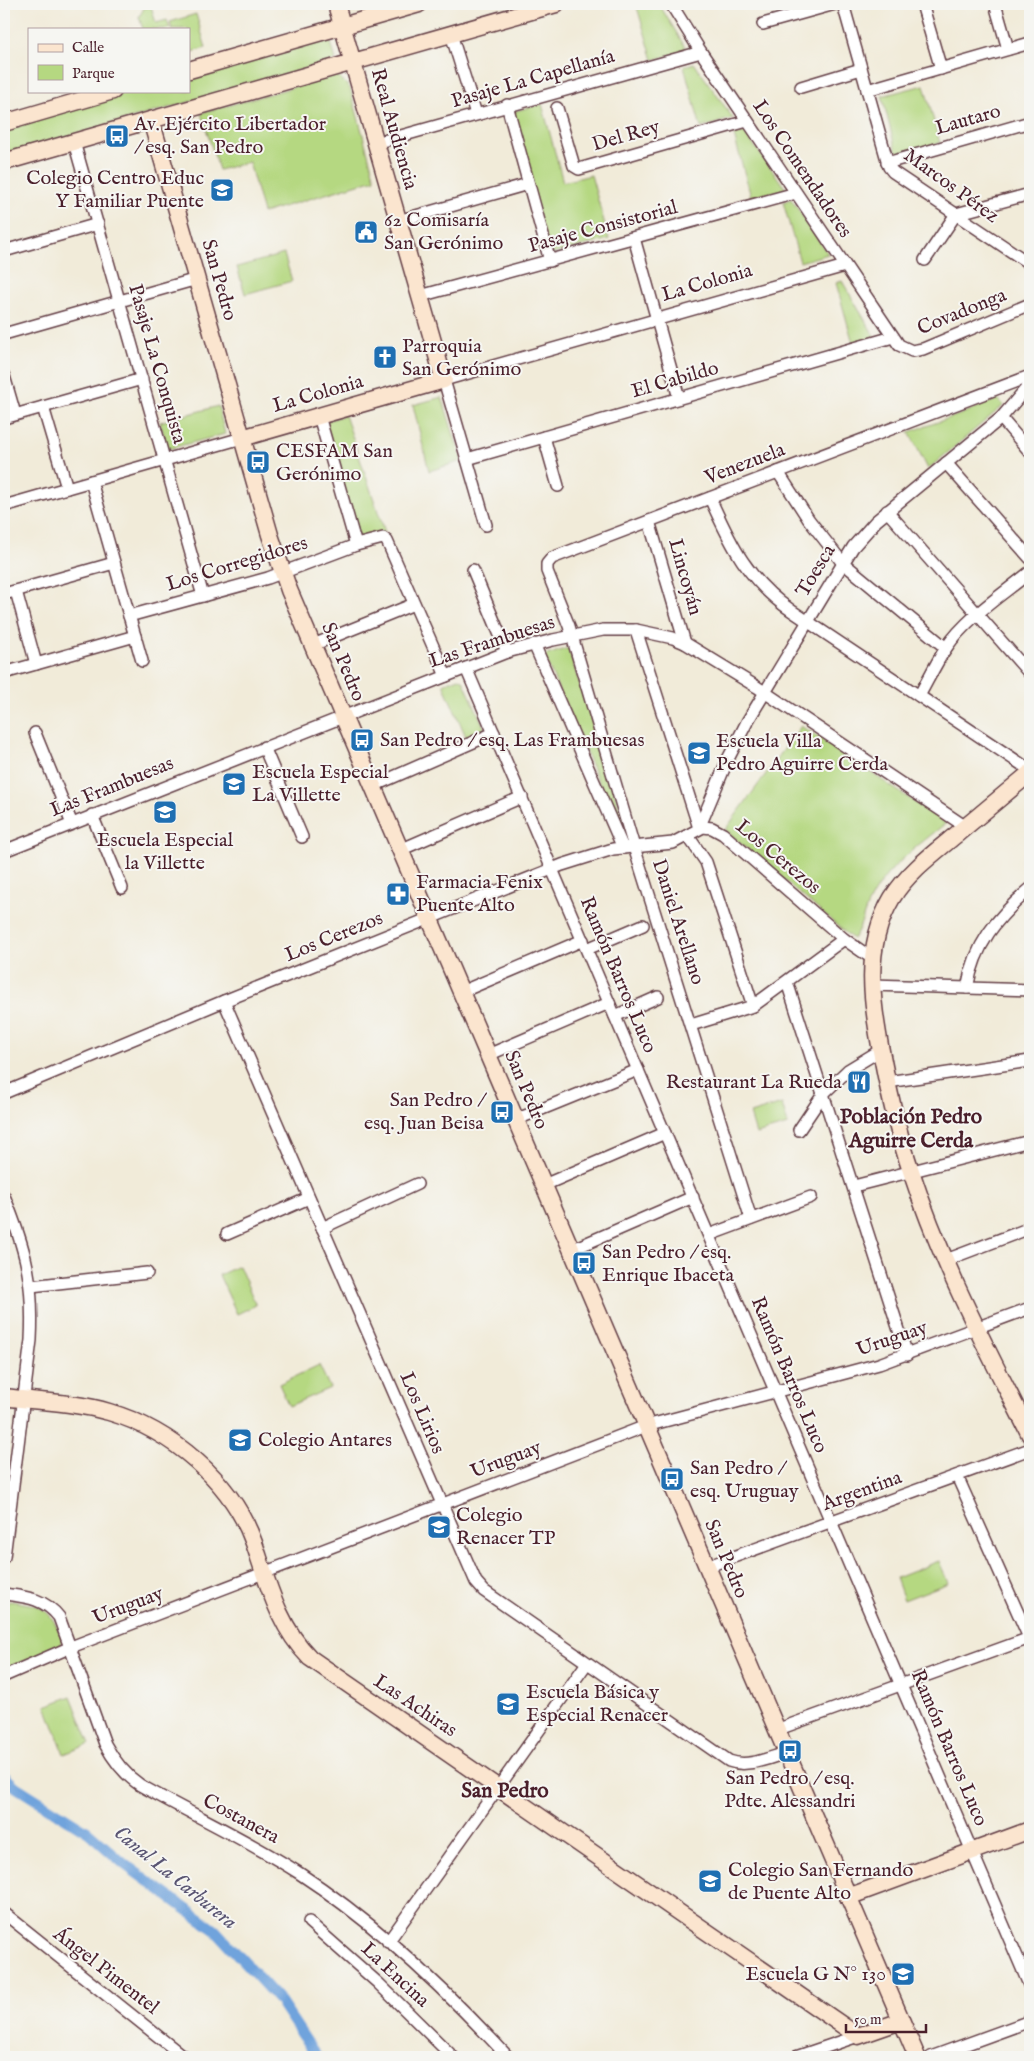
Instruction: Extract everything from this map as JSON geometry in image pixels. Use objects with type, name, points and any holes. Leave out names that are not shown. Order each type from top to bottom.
[{"type":"street","name":"Real Audiencia","points":[[336,4],[486,525]]},
{"type":"street","points":[[190,70],[418,4]]},
{"type":"street","points":[[4,162],[556,4]]},
{"type":"street","name":"Los Comendadores","points":[[671,4],[701,52],[893,337],[899,345],[907,350]]},
{"type":"street","points":[[763,24],[835,4]]},
{"type":"street","name":"Marcos Pérez","points":[[842,4],[887,162],[893,172],[1030,264]]},
{"type":"street","points":[[922,4],[941,69]]},
{"type":"street","points":[[996,4],[1008,49]]},
{"type":"street","points":[[451,34],[476,114]]},
{"type":"street","points":[[866,90],[1030,43]]},
{"type":"street","name":"Pasaje La Capellanía","points":[[376,143],[701,52]]},
{"type":"street","points":[[801,87],[861,69]]},
{"type":"street","points":[[4,123],[110,92]]},
{"type":"street","points":[[507,105],[550,261]]},
{"type":"street","name":"Del Rey","points":[[558,108],[574,166],[579,169],[747,120]]},
{"type":"street","name":"San Pedro","points":[[151,120],[282,572],[917,2057]]},
{"type":"street","name":"Lautaro","points":[[887,162],[1030,122]]},
{"type":"street","name":"Pasaje La Conquista","points":[[74,142],[203,596]]},
{"type":"street","points":[[398,221],[528,184]]},
{"type":"street","name":"Pasaje Consistorial","points":[[420,296],[796,193]]},
{"type":"street","points":[[925,260],[956,214],[1030,194]]},
{"type":"street","points":[[4,251],[98,224]]},
{"type":"street","points":[[634,238],[679,398]]},
{"type":"street","name":"La Colonia","points":[[4,506],[845,266]]},
{"type":"street","points":[[4,334],[197,279]]},
{"type":"street","name":"Covadonga","points":[[907,350],[923,349],[1030,304]]},
{"type":"street","name":"El Cabildo","points":[[467,459],[893,337]]},
{"type":"street","points":[[4,376],[9,416],[142,379]]},
{"type":"street","name":"Venezuela","points":[[571,636],[569,626],[547,571],[549,561],[1030,376]]},
{"type":"street","name":"Toesca","points":[[699,828],[728,760],[764,692],[842,562],[865,532],[887,511],[1001,418],[1030,384]]},
{"type":"street","points":[[43,406],[67,488]]},
{"type":"street","points":[[318,416],[356,545]]},
{"type":"street","points":[[1001,418],[1030,452]]},
{"type":"street","points":[[544,437],[558,486]]},
{"type":"street","points":[[946,463],[1030,558]]},
{"type":"street","points":[[778,472],[814,528],[842,562],[946,648]]},
{"type":"street","points":[[91,481],[142,661]]},
{"type":"street","points":[[710,498],[731,543],[754,578],[780,603],[1030,772],[924,862],[898,889],[882,921],[873,959],[872,985],[874,1014],[887,1082],[911,1171],[946,1260],[1030,1435]]},
{"type":"street","points":[[887,511],[1030,674]]},
{"type":"street","name":"Lincoyán","points":[[649,521],[684,643]]},
{"type":"street","name":"Los Corregidores","points":[[129,616],[268,578],[356,545],[383,538],[387,541],[414,604]]},
{"type":"street","points":[[4,594],[114,563]]},
{"type":"street","points":[[473,570],[507,652]]},
{"type":"street","points":[[919,696],[946,648],[978,614],[1030,572]]},
{"type":"street","points":[[16,591],[36,664]]},
{"type":"street","points":[[312,645],[414,604],[446,676]]},
{"type":"street","name":"Las Frambuesas","points":[[4,850],[507,652],[534,644],[603,630],[636,630],[661,634],[684,643],[764,692],[966,827]]},
{"type":"street","points":[[636,630],[699,828]]},
{"type":"street","points":[[4,673],[135,636]]},
{"type":"street","name":"Daniel Arellano","points":[[571,636],[628,847],[691,1025],[751,1219]]},
{"type":"street","points":[[534,644],[628,847]]},
{"type":"street","name":"Ramón Barros Luco","points":[[466,668],[1030,1987]]},
{"type":"street","points":[[35,733],[72,824]]},
{"type":"street","points":[[373,786],[494,733]]},
{"type":"street","points":[[264,747],[302,837]]},
{"type":"street","points":[[400,850],[522,797]]},
{"type":"street","points":[[92,815],[122,888]]},
{"type":"street","name":"Los Cerezos","points":[[4,1093],[224,1001],[552,869],[595,854],[628,847],[673,843],[699,828],[712,828],[723,834],[844,939],[873,959]]},
{"type":"street","points":[[688,836],[706,862],[753,1006]]},
{"type":"street","points":[[967,988],[973,963],[985,937],[1001,915],[1030,889]]},
{"type":"street","points":[[461,992],[643,925]]},
{"type":"street","points":[[691,1025],[753,1006],[844,939]]},
{"type":"street","points":[[787,982],[907,1355]]},
{"type":"street","points":[[872,985],[1030,990]]},
{"type":"street","points":[[615,1016],[658,997]]},
{"type":"street","name":"Los Lirios","points":[[224,1001],[472,1577],[480,1587],[728,1761],[749,1764],[786,1753]]},
{"type":"street","points":[[488,1055],[609,1003]]},
{"type":"street","points":[[799,1130],[824,1093],[848,1070],[881,1050]]},
{"type":"street","points":[[887,1082],[1030,1061]]},
{"type":"street","points":[[516,1120],[638,1070]]},
{"type":"street","points":[[544,1185],[665,1134]]},
{"type":"street","points":[[854,1186],[1030,1141]]},
{"type":"street","points":[[322,1228],[417,1184]]},
{"type":"street","points":[[4,1196],[21,1241],[31,1286],[31,1340],[4,1557]]},
{"type":"street","points":[[571,1250],[692,1197]]},
{"type":"street","points":[[709,1235],[811,1197]]},
{"type":"street","points":[[227,1234],[309,1198]]},
{"type":"street","points":[[946,1260],[1030,1228]]},
{"type":"street","points":[[31,1286],[147,1273]]},
{"type":"street","name":"Uruguay","points":[[4,1676],[71,1647],[646,1426],[776,1393],[907,1355],[1030,1308]]},
{"type":"street","name":"Las Achiras","points":[[4,1397],[82,1406],[110,1412],[143,1425],[176,1445],[202,1467],[234,1504],[249,1532],[288,1631],[310,1658],[858,2036]]},
{"type":"street","name":"Argentina","points":[[706,1566],[1030,1450]]},
{"type":"street","points":[[776,1730],[1030,1639],[957,1476]]},
{"type":"street","name":"Costanera","points":[[4,1594],[35,1599],[49,1606],[59,1617],[105,1744],[117,1764],[128,1776],[140,1785],[258,1848],[300,1874],[345,1906],[434,1981],[508,2057]]},
{"type":"street","points":[[388,1942],[587,1663]]},
{"type":"street","points":[[848,1896],[1030,1830]]},
{"type":"street","name":"Ángel Pimentel","points":[[4,1913],[184,2057]]},
{"type":"street","name":"La Encina","points":[[309,1922],[385,1990],[453,2057]]},
{"type":"street","points":[[931,2057],[1030,2021]]},
{"type":"street","points":[[796,2057],[901,2022]]},
{"type":"green space","points":[[636,4],[659,4],[687,50],[653,60]]},
{"type":"green space","points":[[151,6],[156,23],[167,20],[170,28],[143,28],[139,17],[144,8]]},
{"type":"green space","points":[[196,14],[206,48],[190,53],[190,28],[172,28],[170,22]]},
{"type":"green space","points":[[329,36],[336,60],[4,155],[4,128],[127,92],[190,92],[190,74]]},
{"type":"green space","points":[[694,63],[733,118],[701,128],[684,66]]},
{"type":"green space","points":[[337,75],[350,88],[375,179],[263,213],[249,162],[219,170],[201,113]]},
{"type":"green space","points":[[924,85],[940,143],[897,155],[882,96]]},
{"type":"green space","points":[[542,104],[563,182],[591,175],[609,239],[549,255],[511,112]]},
{"type":"green space","points":[[744,132],[786,189],[751,197],[734,135]]},
{"type":"green space","points":[[791,199],[828,254],[800,262],[783,202]]},
{"type":"green space","points":[[284,254],[292,281],[245,294],[237,267]]},
{"type":"green space","points":[[842,281],[875,337],[853,343],[836,283]]},
{"type":"green space","points":[[442,397],[462,461],[429,471],[413,405]]},
{"type":"green space","points":[[998,399],[1004,405],[928,469],[909,432]]},
{"type":"green space","points":[[218,406],[225,434],[168,449],[160,422]]},
{"type":"green space","points":[[345,415],[385,532],[358,541],[323,422]]},
{"type":"green space","points":[[568,648],[628,834],[622,836],[544,656]]},
{"type":"green space","points":[[459,678],[463,680],[485,729],[482,733],[467,739],[443,684]]},
{"type":"green space","points":[[801,726],[946,823],[914,849],[885,877],[870,900],[853,939],[725,830]]},
{"type":"green space","points":[[782,1104],[788,1125],[756,1134],[750,1114]]},
{"type":"green space","points":[[239,1266],[256,1305],[237,1314],[219,1275]]},
{"type":"green space","points":[[319,1365],[330,1388],[289,1406],[279,1384]]},
{"type":"green space","points":[[939,1561],[948,1583],[904,1600],[896,1578]]},
{"type":"green space","points":[[10,1601],[33,1605],[44,1610],[54,1621],[58,1629],[62,1640],[61,1647],[7,1668],[4,1666],[4,1604]]},
{"type":"green space","points":[[71,1696],[90,1744],[64,1754],[46,1706]]},
{"type":"waterway","name":"Canal La Carburera","points":[[4,1776],[16,1787],[88,1832],[123,1863],[215,1930],[279,2000],[317,2057]]},
{"type":"place","name":"Av. Ejército Libertador / esq. San Pedro","points":[[117,136]]},
{"type":"place","name":"Colegio Centro Educ Y Familiar Puente","points":[[222,190]]},
{"type":"place","name":"62 Comisaría San Gerónimo","points":[[366,232]]},
{"type":"place","name":"Parroquia San Gerónimo","points":[[385,357]]},
{"type":"place","name":"CESFAM San Gerónimo","points":[[258,462]]},
{"type":"place","name":"San Pedro / esq. Las Frambuesas","points":[[362,740]]},
{"type":"place","name":"Escuela Villa Pedro Aguirre Cerda","points":[[699,753]]},
{"type":"place","name":"Escuela Especial La Villette","points":[[234,784]]},
{"type":"place","name":"Escuela Especial la Villette","points":[[165,812]]},
{"type":"place","name":"Farmacia Fenix Puente Alto","points":[[398,894]]},
{"type":"place","name":"Restaurant La Rueda","points":[[859,1082]]},
{"type":"place","name":"San Pedro / esq. Juan Beisa","points":[[502,1112]]},
{"type":"place","name":"San Pedro / esq. Enrique Ibaceta","points":[[584,1263]]},
{"type":"place","name":"Colegio Antares","points":[[240,1440]]},
{"type":"place","name":"San Pedro / esq. Uruguay","points":[[672,1479]]},
{"type":"place","name":"Colegio Renacer TP","points":[[439,1527]]},
{"type":"place","name":"Escuela Básica y Especial Renacer","points":[[508,1704]]},
{"type":"place","name":"San Pedro / esq. Pdte. Alessandri","points":[[790,1751]]},
{"type":"place","name":"Colegio San Fernando de Puente Alto","points":[[710,1881]]},
{"type":"place","name":"Escuela G N° 130","points":[[903,1974]]},
{"type":"district","name":"Población Pedro Aguirre Cerda","points":[[911,1129]]},
{"type":"district","name":"San Pedro","points":[[505,1791]]}]
